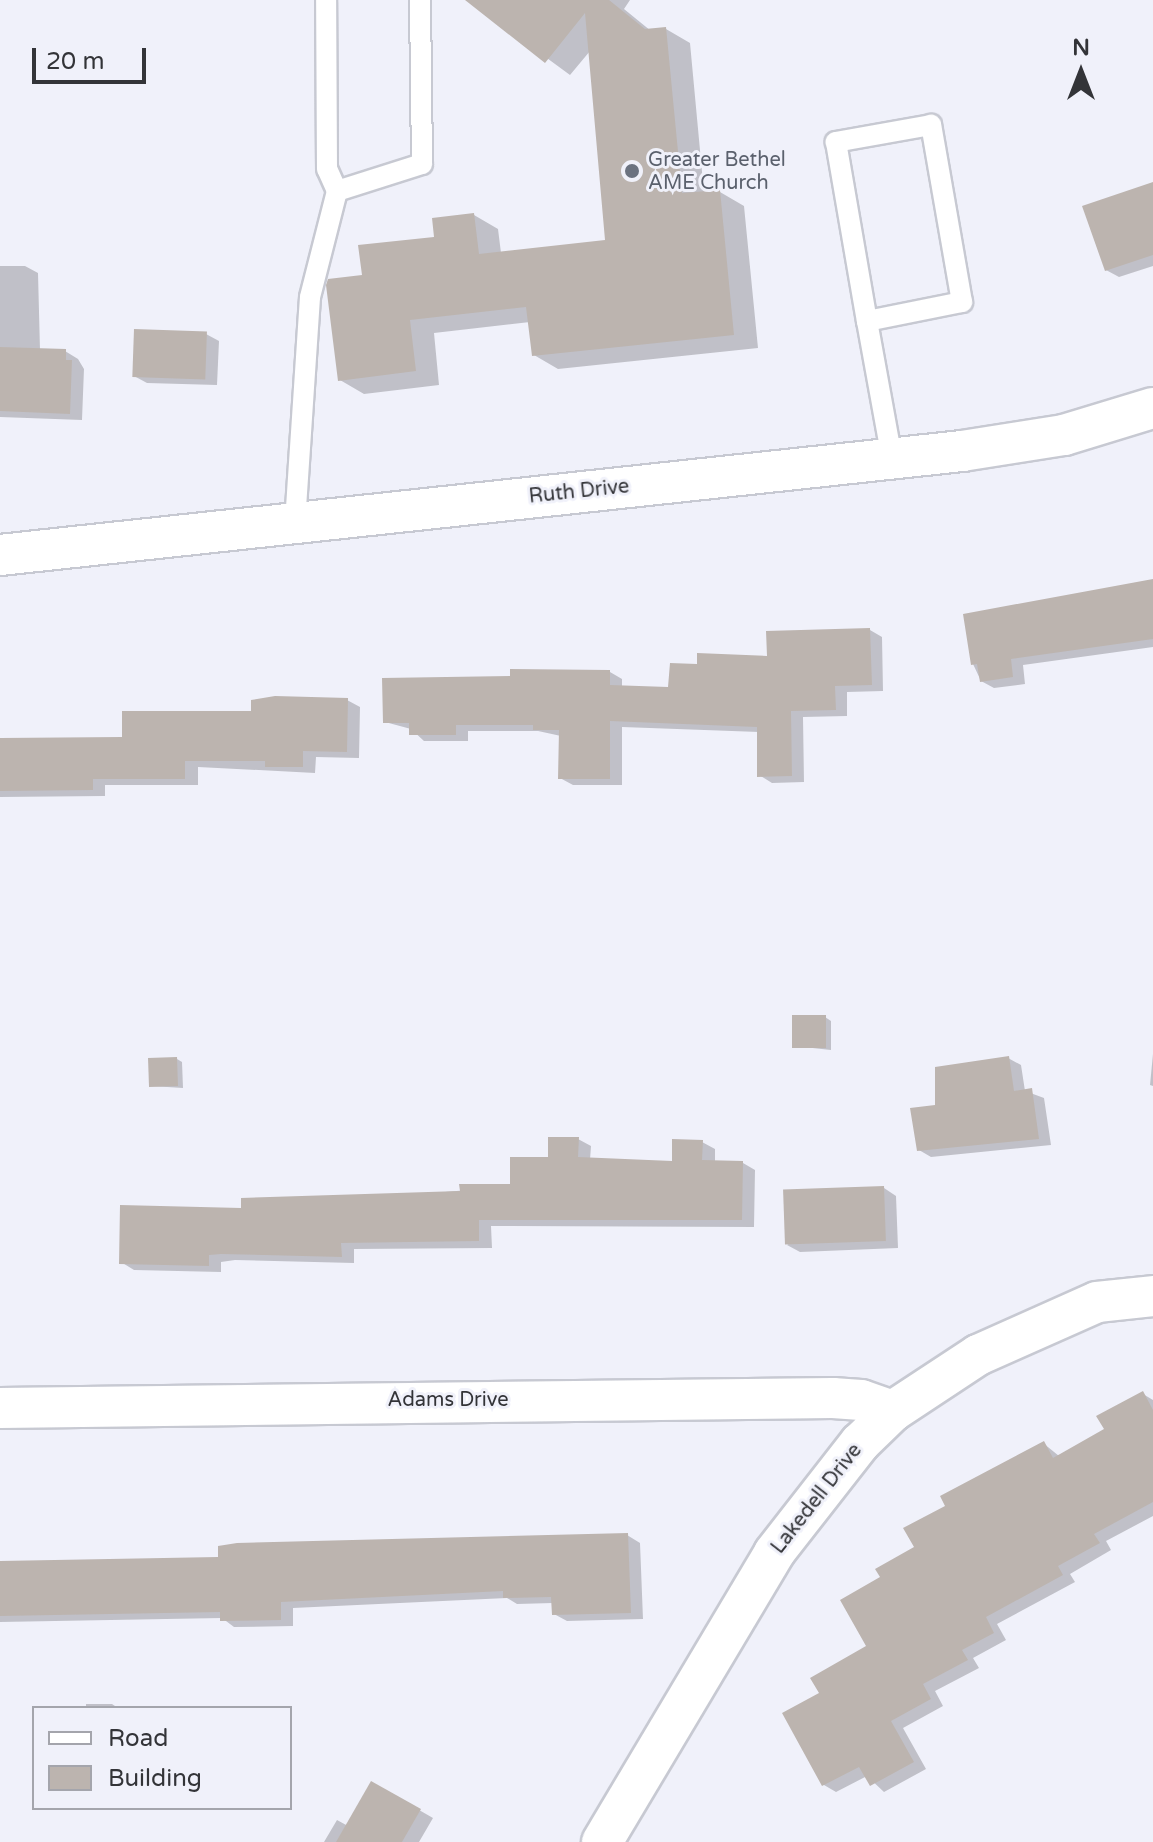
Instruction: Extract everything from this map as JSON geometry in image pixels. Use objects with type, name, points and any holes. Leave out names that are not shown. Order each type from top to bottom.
[{"type":"street","name":"Ruth Drive","points":[[0,555],[892,459],[1064,435],[1153,408]]},
{"type":"street","name":"Lakedell Drive","points":[[602,1842],[774,1553],[819,1490],[893,1411],[978,1355],[1057,1317],[1129,1295],[1153,1296]]},
{"type":"street","name":"Adams Drive","points":[[0,1408],[272,1401],[833,1398],[861,1400],[893,1411]]},
{"type":"lane","points":[[295,523],[310,297],[337,191],[327,169],[326,0]]},
{"type":"lane","points":[[337,191],[422,164],[420,0]]},
{"type":"lane","points":[[867,321],[962,302],[931,125],[836,142],[867,321],[892,459]]},
{"type":"building","points":[[465,0],[609,0],[645,29],[666,27],[682,193],[720,190],[734,335],[532,356],[526,307],[410,320],[416,371],[338,381],[326,285],[328,279],[362,275],[358,245],[434,237],[432,218],[474,213],[479,254],[605,240],[585,13],[545,63]]},
{"type":"building","points":[[1153,182],[1153,255],[1105,271],[1082,206]]},
{"type":"building","points":[[134,329],[207,332],[205,380],[132,377]]},
{"type":"building","points":[[0,347],[66,349],[66,360],[72,360],[70,414],[0,411]]},
{"type":"building","points":[[1153,579],[1153,639],[1011,659],[1013,677],[980,682],[977,664],[971,665],[963,614]]},
{"type":"building","points":[[870,628],[872,685],[835,686],[836,710],[791,711],[792,776],[757,777],[757,727],[610,721],[610,779],[558,779],[559,730],[533,730],[533,725],[456,725],[456,735],[409,735],[409,723],[383,723],[382,678],[510,676],[510,669],[610,670],[610,685],[668,687],[670,663],[697,664],[697,653],[767,656],[766,631]]},
{"type":"building","points":[[275,696],[348,698],[347,752],[303,751],[303,767],[265,767],[265,761],[185,761],[185,779],[93,779],[93,790],[0,791],[0,738],[122,737],[122,711],[251,711],[251,700]]},
{"type":"building","points":[[792,1015],[826,1015],[826,1048],[792,1048]]},
{"type":"building","points":[[1009,1056],[1014,1091],[1032,1088],[1039,1139],[917,1151],[910,1108],[935,1105],[935,1067]]},
{"type":"building","points":[[177,1057],[178,1086],[149,1087],[148,1058]]},
{"type":"building","points":[[548,1137],[579,1137],[578,1157],[672,1161],[672,1139],[703,1140],[702,1160],[743,1161],[742,1220],[479,1220],[479,1241],[341,1243],[342,1257],[209,1255],[209,1266],[119,1264],[120,1205],[241,1208],[241,1198],[460,1191],[459,1184],[510,1184],[510,1157],[548,1157]]},
{"type":"building","points":[[884,1186],[886,1241],[785,1244],[783,1190]]},
{"type":"building","points":[[1143,1391],[1153,1410],[1153,1502],[1094,1534],[1100,1543],[1058,1566],[1063,1575],[986,1617],[994,1633],[962,1650],[968,1660],[923,1684],[931,1699],[891,1721],[914,1762],[870,1786],[859,1767],[822,1786],[782,1713],[819,1693],[810,1678],[866,1646],[840,1600],[880,1577],[875,1569],[914,1547],[903,1528],[945,1506],[940,1496],[1044,1441],[1053,1458],[1104,1429],[1096,1416]]},
{"type":"building","points":[[628,1533],[631,1613],[552,1615],[551,1597],[503,1598],[503,1591],[281,1602],[281,1620],[220,1621],[220,1612],[0,1616],[0,1561],[218,1557],[218,1546],[237,1543]]},
{"type":"building","points":[[371,1781],[421,1809],[402,1842],[336,1842]]},
{"type":"place","name":"Greater Bethel AME Church","points":[[632,171]]}]
